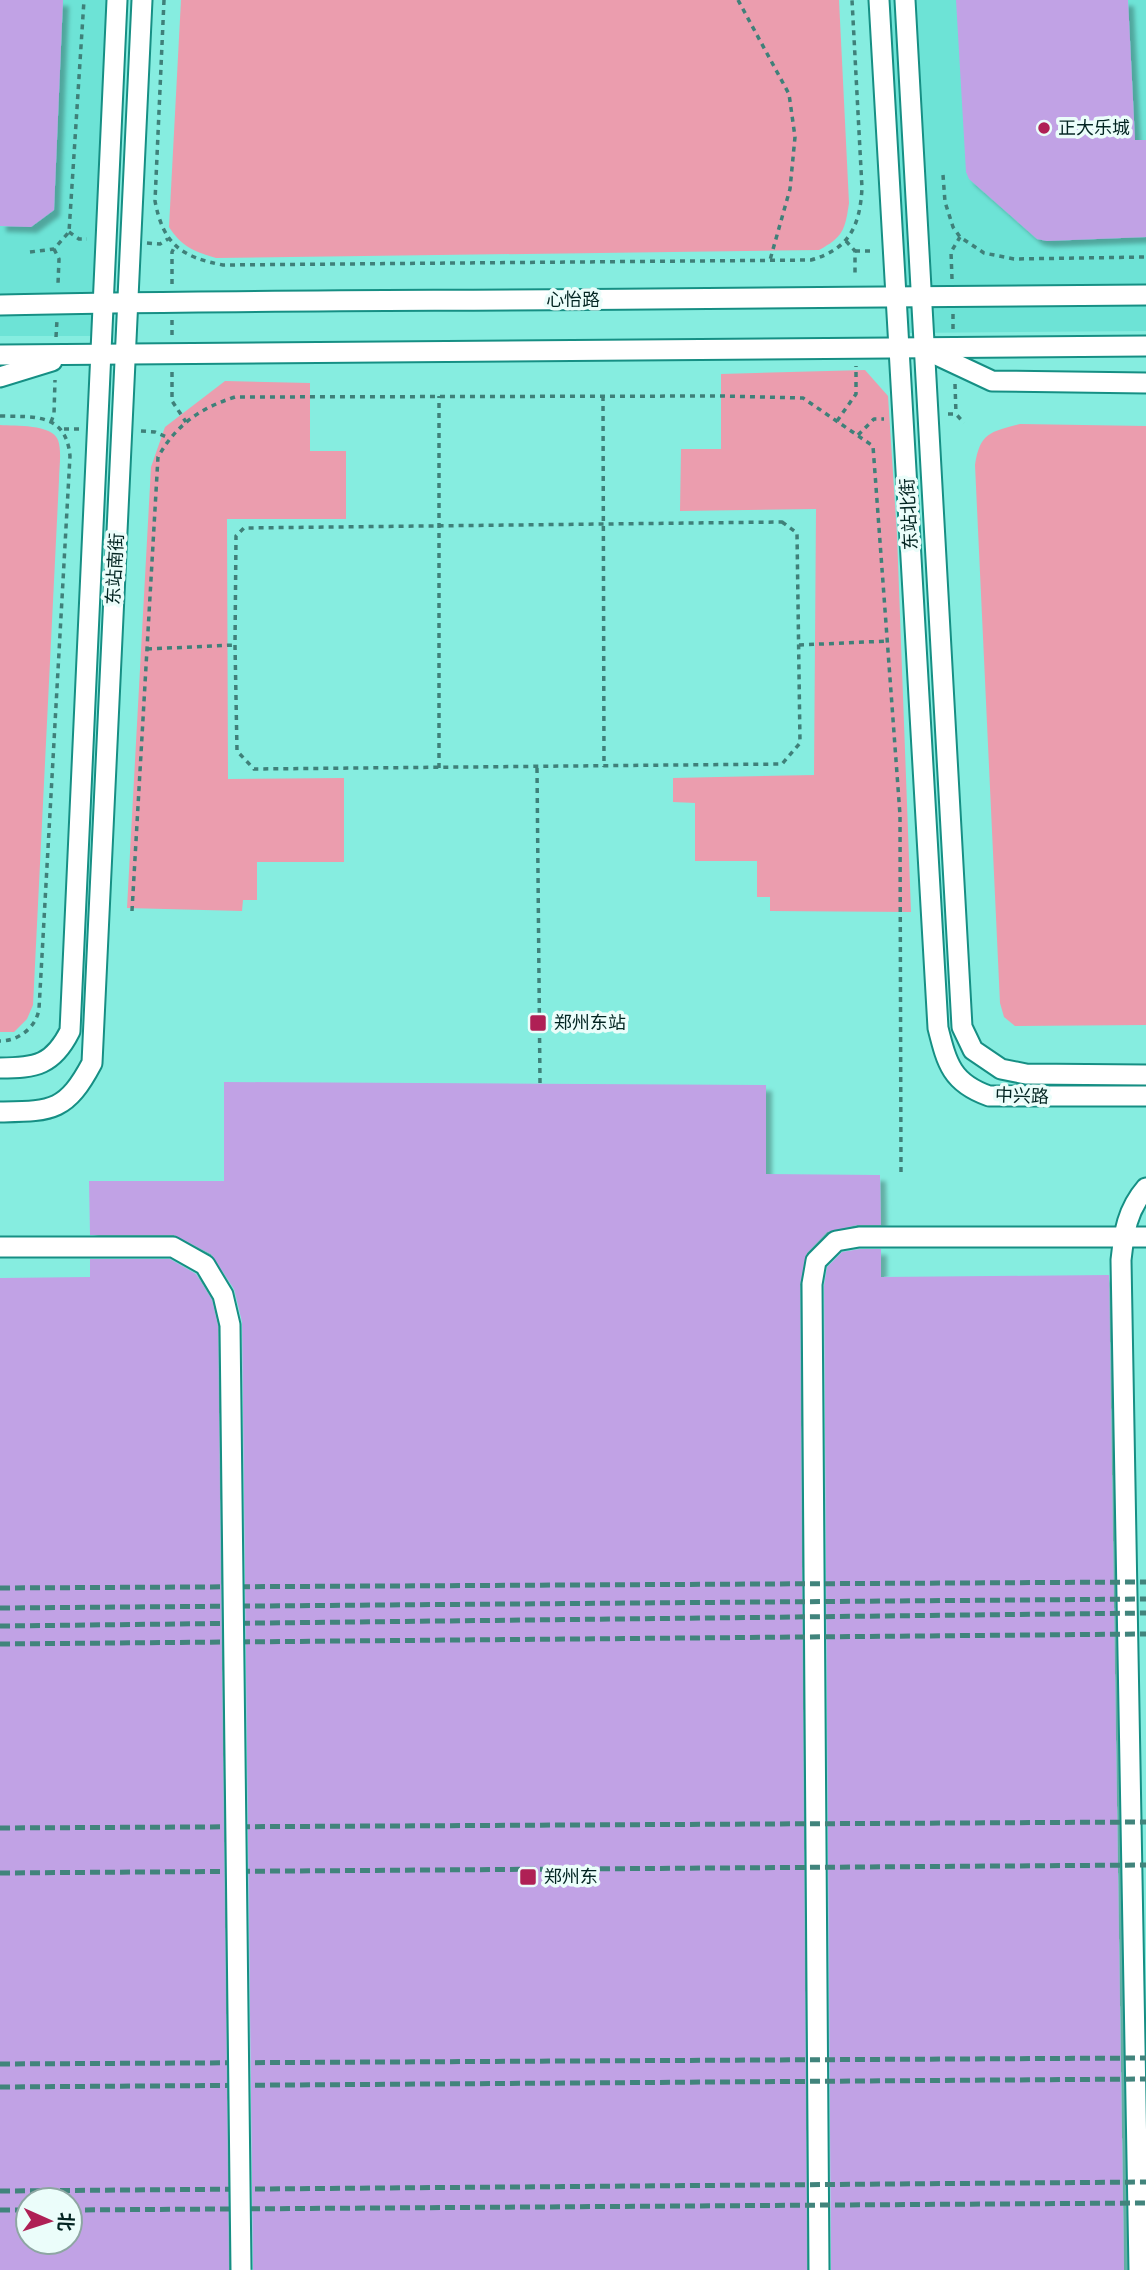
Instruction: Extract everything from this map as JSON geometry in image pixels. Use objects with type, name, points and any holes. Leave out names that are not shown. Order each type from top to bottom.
[{"type":"street","name":"东站南街","points":[[0,1069],[29,1068],[52,1058],[70,1031],[117,0]]},
{"type":"street","name":"东站南街","points":[[0,1111],[52,1109],[69,1098],[81,1084],[92,1063],[142,0]]},
{"type":"street","name":"东站北街","points":[[879,0],[938,1028]]},
{"type":"street","name":"东站北街","points":[[905,0],[962,1027]]},
{"type":"street","name":"心怡路","points":[[0,305],[1146,295]]},
{"type":"street","points":[[0,355],[924,349],[954,356],[1146,346]]},
{"type":"street","points":[[0,377],[73,354]]},
{"type":"street","points":[[954,356],[992,381],[1146,383]]},
{"type":"street","name":"中兴路","points":[[962,1027],[973,1050],[1000,1069],[1026,1074],[1146,1075]]},
{"type":"street","name":"中兴路","points":[[938,1028],[946,1058],[956,1076],[970,1089],[989,1096],[1146,1096]]},
{"type":"street","points":[[1139,2270],[1121,1260],[1127,1217],[1146,1188]]},
{"type":"street","points":[[819,2270],[812,1298],[816,1261],[836,1241],[859,1237],[1146,1237]]},
{"type":"street","points":[[0,1247],[173,1247],[205,1265],[223,1295],[230,1325],[241,2270]]},
{"type":"path","points":[[30,252],[54,249],[69,232],[85,0]]},
{"type":"path","points":[[164,0],[155,201],[158,219],[168,239],[183,253],[223,265],[811,260],[835,250],[846,241],[856,225],[862,187],[852,0]]},
{"type":"path","points":[[738,0],[789,94],[795,137],[790,189],[770,260]]},
{"type":"path","points":[[943,175],[948,217],[960,237],[984,253],[1014,259],[1146,257]]},
{"type":"path","points":[[956,414],[950,252],[960,237]]},
{"type":"path","points":[[439,396],[439,769]]},
{"type":"path","points":[[603,396],[604,767]]},
{"type":"path","points":[[132,911],[158,457],[169,438],[186,422],[212,404],[235,397],[803,398],[873,446],[900,815],[901,1175]]},
{"type":"path","points":[[0,416],[37,417],[62,429],[69,442],[70,456],[39,1009],[38,1016],[23,1035],[11,1041],[0,1041]]},
{"type":"path","points":[[782,522],[797,533],[800,743],[782,764],[254,769],[237,751],[236,536],[244,528],[603,524],[782,522]]},
{"type":"path","points":[[799,645],[888,641]]},
{"type":"path","points":[[147,649],[235,645]]},
{"type":"path","points":[[537,768],[540,1084]]},
{"type":"shaded area","points":[[0,0],[128,0],[112,336],[0,336]]},
{"type":"shaded area","points":[[181,0],[839,0],[849,203],[842,232],[819,250],[216,258],[184,244],[169,227]]},
{"type":"shaded area","points":[[889,0],[1146,0],[1146,331],[907,333]]},
{"type":"shaded area","points":[[865,370],[888,396],[897,535],[911,912],[770,911],[770,897],[757,897],[757,861],[695,861],[695,803],[673,802],[673,778],[814,775],[816,509],[680,511],[681,449],[721,449],[721,374]]},
{"type":"shaded area","points":[[225,381],[310,383],[310,451],[346,451],[346,519],[227,519],[228,779],[344,778],[344,862],[257,862],[257,900],[243,900],[242,911],[127,908],[151,467],[165,427]]},
{"type":"shaded area","points":[[1020,424],[1146,426],[1146,1025],[1015,1026],[1004,1017],[1000,1003],[975,465],[980,446],[988,435]]},
{"type":"shaded area","points":[[0,425],[49,431],[58,440],[60,454],[33,1005],[27,1019],[14,1032],[0,1032]]},
{"type":"building","points":[[0,0],[63,0],[54,210],[31,227],[0,226]]},
{"type":"building","points":[[956,0],[1128,0],[1135,140],[1146,140],[1146,237],[1047,241],[1037,239],[969,179],[966,172]]},
{"type":"building","points":[[224,1082],[766,1085],[766,1174],[880,1175],[881,1225],[857,1225],[827,1232],[807,1253],[800,1284],[807,2270],[253,2270],[242,1322],[234,1289],[211,1254],[174,1235],[90,1235],[89,1181],[224,1181]]},
{"type":"building","points":[[881,1249],[881,1277],[1109,1275],[1124,2270],[831,2270],[824,1285],[827,1267],[842,1252]]},
{"type":"building","points":[[90,1259],[170,1259],[196,1274],[212,1300],[218,1326],[229,2270],[0,2270],[0,1278],[90,1277]]},
{"type":"railway","points":[[0,1588],[1146,1582]]},
{"type":"railway","points":[[0,1608],[1146,1599]]},
{"type":"railway","points":[[0,1626],[1146,1613]]},
{"type":"railway","points":[[0,1644],[1146,1634]]},
{"type":"railway","points":[[0,1828],[1146,1822]]},
{"type":"railway","points":[[0,1873],[1146,1865]]},
{"type":"railway","points":[[0,2064],[1146,2058]]},
{"type":"railway","points":[[0,2087],[1146,2079]]},
{"type":"railway","points":[[0,2191],[1146,2182]]},
{"type":"railway","points":[[84,2210],[1146,2203]]},
{"type":"railway","points":[[0,2210],[14,2210]]},
{"type":"place","name":"正大乐城","points":[[1044,128]]},
{"type":"place","name":"郑州东站","points":[[538,1023]]},
{"type":"place","name":"郑州东","points":[[528,1877]]}]
